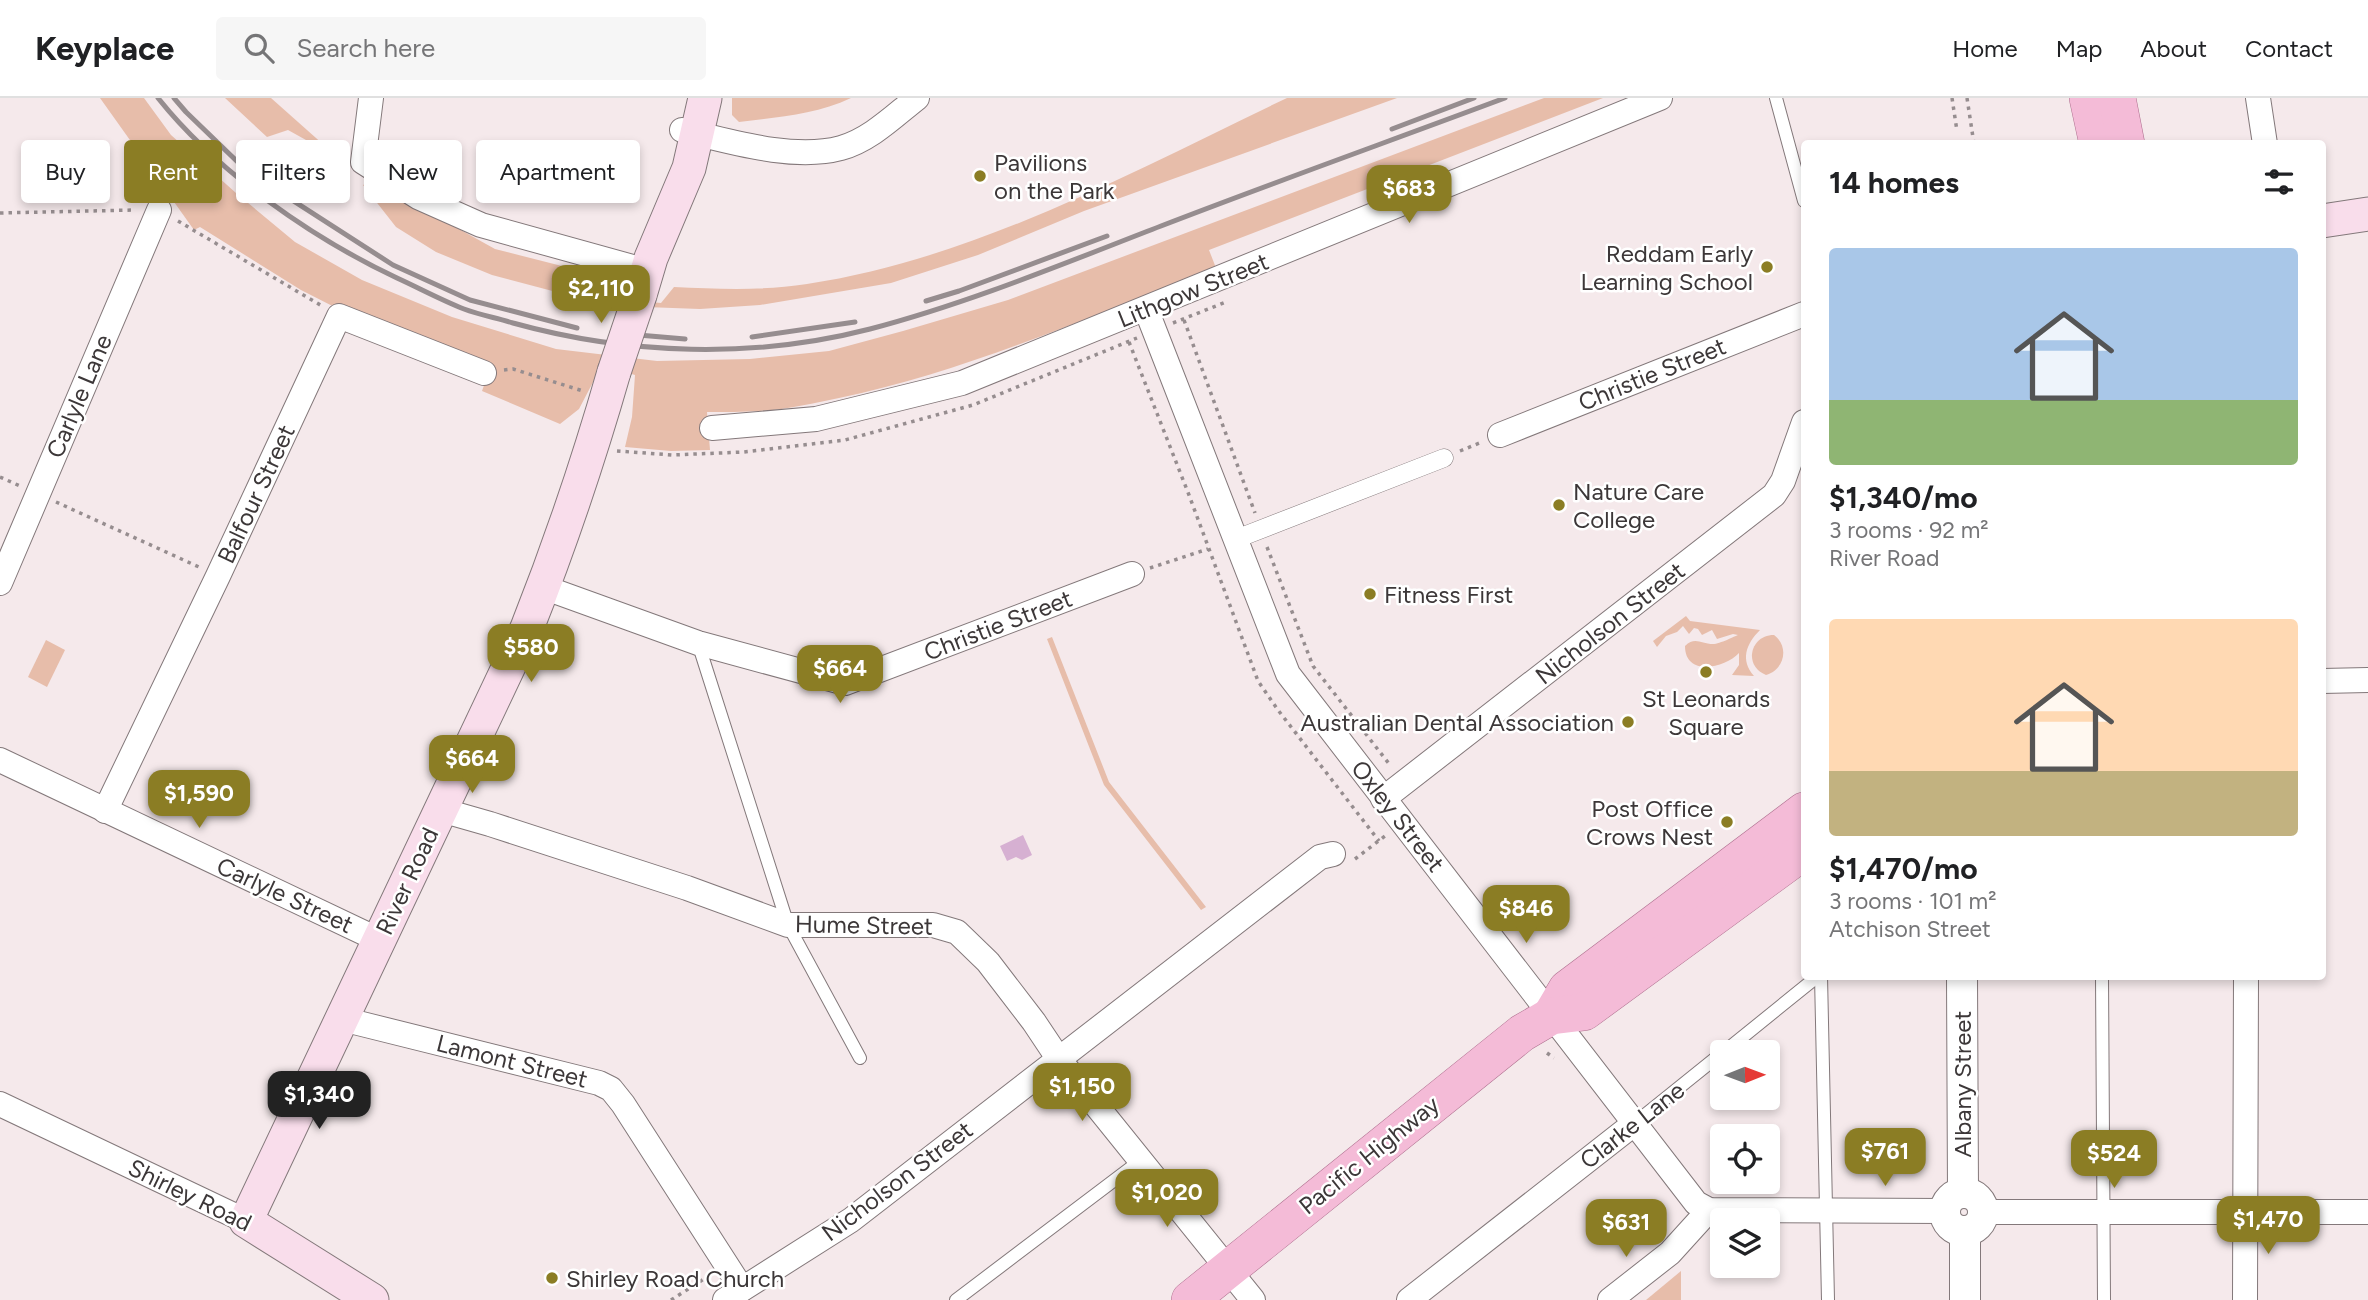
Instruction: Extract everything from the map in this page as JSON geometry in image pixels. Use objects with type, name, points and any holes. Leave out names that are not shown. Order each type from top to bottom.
[{"type":"main road","name":"River Road","points":[[246,1221],[527,628],[595,438],[646,274],[689,168],[689,98]]},
{"type":"main road","name":"River Road","points":[[690,132],[705,98]]},
{"type":"main road","points":[[2088,98],[2097,140]]},
{"type":"main road","points":[[2117,98],[2125,140]]},
{"type":"main road","points":[[2326,220],[2368,214]]},
{"type":"main road","name":"Pacific Highway","points":[[1551,1016],[1567,989],[1801,813]]},
{"type":"main road","name":"Pacific Highway","points":[[1190,1300],[1522,1034],[1551,1016],[1584,1012],[1801,853]]},
{"type":"main road","name":"Shirley Road","points":[[246,1221],[372,1300]]},
{"type":"street","points":[[371,98],[363,162],[418,197],[481,225],[646,274]]},
{"type":"street","points":[[690,132],[781,151],[817,152],[842,148],[871,134],[917,98]]},
{"type":"street","name":"Lithgow Street","points":[[712,428],[816,419],[962,383],[1660,98]]},
{"type":"street","points":[[2258,98],[2264,140]]},
{"type":"street","name":"Carlyle Lane","points":[[0,583],[159,210]]},
{"type":"street","name":"Oxley Street","points":[[1146,309],[1288,674],[1696,1203],[1709,1210]]},
{"type":"street","name":"Christie Street","points":[[1500,435],[1801,315]]},
{"type":"street","points":[[339,316],[484,373]]},
{"type":"street","name":"Balfour Street","points":[[104,811],[218,576],[339,316]]},
{"type":"street","name":"Nicholson Street","points":[[1383,799],[1774,495],[1783,481],[1801,430]]},
{"type":"street","points":[[1236,540],[1444,457]]},
{"type":"street","name":"Christie Street","points":[[543,587],[698,643],[845,683],[1132,573]]},
{"type":"street","points":[[2326,681],[2368,680]]},
{"type":"street","name":"Carlyle Street","points":[[0,761],[379,940]]},
{"type":"street","name":"Hume Street","points":[[441,810],[687,888],[788,925],[933,925],[957,932],[988,962],[1058,1058],[1253,1300]]},
{"type":"street","name":"Nicholson Street","points":[[733,1295],[850,1220],[1320,857],[1341,859]]},
{"type":"street","name":"Albany Street","points":[[1962,980],[1965,1300]]},
{"type":"street","points":[[2245,1300],[2246,980]]},
{"type":"street","name":"Lamont Street","points":[[342,1019],[599,1083],[611,1090],[631,1115],[733,1295]]},
{"type":"street","name":"Shirley Road","points":[[0,1104],[246,1221]]},
{"type":"street","name":"Clarke Lane","points":[[1409,1300],[1635,1123]]},
{"type":"street","points":[[1611,1300],[1670,1253],[1709,1210],[2368,1212]]},
{"type":"lane","points":[[1776,98],[1801,190]]},
{"type":"lane","points":[[698,643],[788,925],[860,1058]]},
{"type":"lane","name":"Clarke Lane","points":[[1739,1040],[1814,980]]},
{"type":"lane","points":[[1819,980],[1828,1300]]},
{"type":"lane","points":[[2102,980],[2104,1300]]},
{"type":"lane","name":"Clarke Lane","points":[[1635,1123],[1710,1063]]},
{"type":"lane","points":[[956,1300],[1141,1160]]},
{"type":"path","points":[[1952,98],[1957,131]]},
{"type":"path","points":[[1967,98],[1973,140]]},
{"type":"path","points":[[0,213],[159,210],[339,316]]},
{"type":"path","name":"Oxley Street","points":[[1184,319],[1314,666],[1390,765]]},
{"type":"path","points":[[484,373],[513,369],[610,385]]},
{"type":"path","points":[[1444,457],[1500,435]]},
{"type":"path","points":[[0,477],[186,562]]},
{"type":"path","points":[[1132,573],[1208,549]]},
{"type":"path","name":"Oxley Street","points":[[1353,795],[1348,801],[1378,841]]},
{"type":"path","points":[[1341,859],[1385,836]]},
{"type":"path","points":[[1547,1053],[1554,1058]]},
{"type":"path","points":[[671,1300],[709,1276]]},
{"type":"shaded area","points":[[100,98],[144,98],[177,140],[130,140]]},
{"type":"shaded area","points":[[225,98],[271,98],[318,140],[306,140],[288,130],[267,137]]},
{"type":"shaded area","points":[[732,98],[851,98],[810,112],[739,122],[732,115]]},
{"type":"shaded area","points":[[1287,98],[1397,98],[1084,211],[978,255],[891,283],[760,305],[700,309],[618,306],[492,275],[436,252],[396,227],[377,203],[416,203],[495,249],[613,279],[623,299],[661,303],[674,287],[774,288],[870,272],[993,233],[1113,182]]},
{"type":"shaded area","points":[[1544,98],[1603,98],[1209,250],[1216,268],[983,357],[887,387],[800,406],[741,412],[707,412],[710,450],[671,451],[625,447],[632,417],[635,375],[602,365],[579,409],[560,424],[482,391],[490,369],[358,319],[301,290],[200,227],[194,230],[175,203],[222,203],[222,181],[236,193],[236,203],[248,203],[295,242],[362,280],[452,317],[556,349],[657,361],[750,359],[829,351],[1008,300]]},
{"type":"shaded area","points":[[1686,616],[1690,621],[1760,630],[1748,646],[1746,658],[1754,676],[1732,675],[1739,665],[1739,653],[1725,663],[1707,667],[1698,666],[1687,656],[1685,646],[1692,641],[1716,644],[1738,635],[1717,639],[1712,630],[1702,635],[1694,628],[1689,634],[1683,626],[1677,632],[1666,636],[1657,647],[1653,641]]},
{"type":"shaded area","points":[[1774,635],[1782,646],[1783,658],[1777,668],[1766,675],[1754,665],[1752,652],[1759,640]]},
{"type":"shaded area","points":[[1052,637],[1109,782],[1206,907],[1201,910],[1104,785],[1047,639]]},
{"type":"shaded area","points":[[46,640],[65,650],[47,687],[28,677]]},
{"type":"shaded area","points":[[1023,835],[1032,855],[1022,860],[1016,857],[1007,861],[1000,846]]},
{"type":"shaded area","points":[[1681,1271],[1681,1300],[1646,1300]]},
{"type":"railway","points":[[158,98],[208,152],[268,201],[365,262],[438,298],[476,313],[557,334],[601,342],[691,349],[736,349],[826,339],[907,319],[1017,282],[1247,193],[1505,98]]},
{"type":"railway","points":[[174,98],[247,171],[393,265],[470,300],[577,328]]},
{"type":"railway","points":[[1392,129],[1474,98]]},
{"type":"railway","points":[[926,301],[1107,236]]},
{"type":"railway","points":[[752,337],[855,322]]},
{"type":"railway","points":[[615,333],[685,339]]},
{"type":"place","name":"Pavilions on the Park","points":[[980,176]]},
{"type":"place","name":"Reddam Early Learning School","points":[[1767,267]]},
{"type":"place","name":"Nature Care College","points":[[1559,505]]},
{"type":"place","name":"Fitness First","points":[[1370,594]]},
{"type":"place","name":"St Leonards Square","points":[[1706,672]]},
{"type":"place","name":"Australian Dental Association","points":[[1628,722]]},
{"type":"place","name":"Post Office Crows Nest","points":[[1727,822]]},
{"type":"place","name":"Shirley Road Church","points":[[552,1278]]}]
